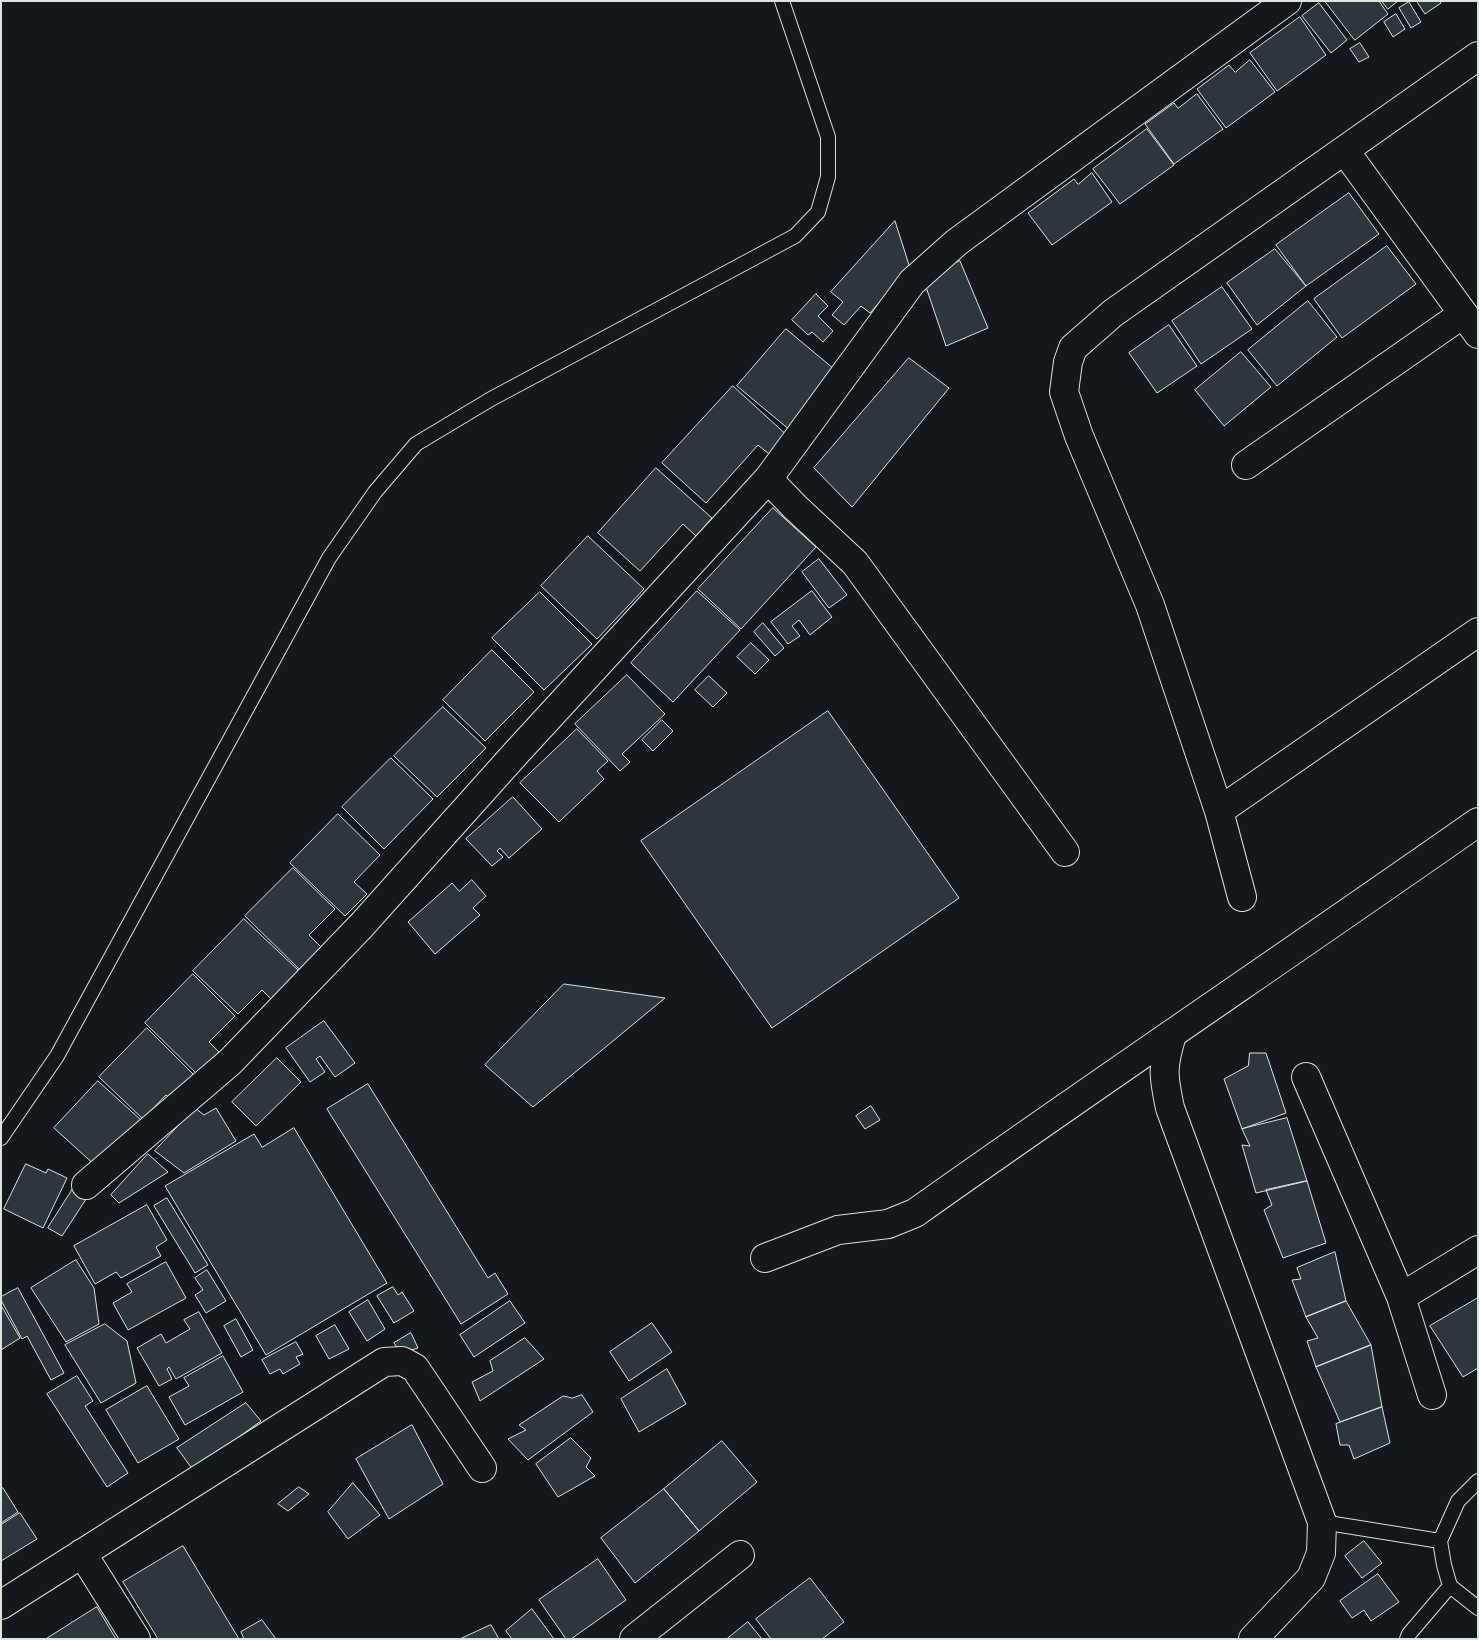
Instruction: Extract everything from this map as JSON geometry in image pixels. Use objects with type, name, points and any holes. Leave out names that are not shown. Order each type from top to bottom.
[{"type":"street","points":[[86,1185],[230,1062],[362,926],[516,752],[768,479],[912,282],[957,242],[1287,1]]},
{"type":"street","points":[[1242,897],[1219,811],[1150,605],[1079,436],[1064,392],[1068,362],[1073,348],[1113,313],[1346,151],[1478,56]]},
{"type":"street","points":[[1246,465],[1470,324],[1346,151]]},
{"type":"street","points":[[768,479],[855,563],[1065,852]]},
{"type":"street","points":[[1219,811],[1478,632]]},
{"type":"street","points":[[766,1258],[838,1230],[888,1224],[915,1213],[1098,1084],[1172,1035],[1478,822]]},
{"type":"street","points":[[1172,1035],[1164,1060],[1164,1079],[1170,1108],[1322,1522],[1321,1553],[1311,1578],[1253,1639]]},
{"type":"street","points":[[1306,1077],[1401,1297],[1432,1396]]},
{"type":"street","points":[[1401,1297],[1478,1250]]},
{"type":"street","points":[[1,1605],[384,1362],[402,1361],[415,1368],[482,1468]]},
{"type":"street","points":[[82,1553],[136,1639]]},
{"type":"street","points":[[634,1639],[740,1556]]},
{"type":"lane","points":[[1,1138],[57,1056],[329,558],[375,492],[416,444],[500,394],[795,236],[818,212],[828,177],[828,137],[782,1]]},
{"type":"lane","points":[[1478,1481],[1458,1501],[1440,1541],[1450,1586],[1478,1608]]},
{"type":"lane","points":[[1322,1522],[1440,1541]]},
{"type":"lane","points":[[1407,1639],[1408,1634],[1450,1586]]},
{"type":"building","points":[[1325,1],[1379,1],[1388,14],[1355,40]]},
{"type":"building","points":[[1382,1],[1398,1],[1388,9]]},
{"type":"building","points":[[1440,1],[1441,3],[1425,14],[1417,2]]},
{"type":"building","points":[[1409,2],[1421,22],[1411,28],[1399,8]]},
{"type":"building","points":[[1319,3],[1347,40],[1331,53],[1302,16]]},
{"type":"building","points":[[1396,14],[1405,29],[1393,37],[1384,22]]},
{"type":"building","points":[[1300,17],[1326,55],[1277,91],[1250,53]]},
{"type":"building","points":[[1360,43],[1369,57],[1359,62],[1350,49]]},
{"type":"building","points":[[1250,60],[1275,92],[1226,128],[1197,89],[1229,65],[1235,72]]},
{"type":"building","points":[[1197,94],[1223,129],[1174,164],[1145,124],[1174,103],[1178,108]]},
{"type":"building","points":[[1147,129],[1174,165],[1120,204],[1093,169]]},
{"type":"building","points":[[1092,173],[1112,202],[1052,245],[1028,213],[1074,179],[1078,184]]},
{"type":"building","points":[[1349,193],[1379,234],[1306,286],[1276,245]]},
{"type":"building","points":[[895,221],[910,268],[870,313],[861,306],[844,325],[832,315],[843,302],[831,292]]},
{"type":"building","points":[[1387,246],[1416,284],[1342,338],[1314,299]]},
{"type":"building","points":[[1275,249],[1306,286],[1257,325],[1227,283]]},
{"type":"building","points":[[960,261],[988,328],[946,346],[923,278]]},
{"type":"building","points":[[1222,287],[1252,329],[1201,364],[1172,321]]},
{"type":"building","points":[[816,294],[828,306],[818,316],[833,331],[823,342],[812,332],[808,335],[792,320]]},
{"type":"building","points":[[1308,301],[1337,337],[1277,386],[1248,350]]},
{"type":"building","points":[[1169,325],[1197,366],[1157,393],[1129,353]]},
{"type":"building","points":[[786,329],[840,374],[791,431],[737,386]]},
{"type":"building","points":[[1241,352],[1271,387],[1224,426],[1195,390]]},
{"type":"building","points":[[909,358],[949,388],[852,507],[814,468]]},
{"type":"building","points":[[733,386],[791,439],[774,458],[758,445],[706,503],[662,463]]},
{"type":"building","points":[[656,468],[712,518],[696,536],[683,524],[640,571],[598,533]]},
{"type":"building","points":[[773,508],[816,547],[741,629],[698,589]]},
{"type":"building","points":[[588,536],[644,589],[597,639],[541,586]]},
{"type":"building","points":[[819,559],[847,595],[829,608],[802,572]]},
{"type":"building","points":[[697,591],[740,630],[673,702],[631,663]]},
{"type":"building","points":[[812,591],[832,617],[810,635],[799,620],[792,626],[800,636],[788,644],[771,622]]},
{"type":"building","points":[[540,592],[592,644],[544,690],[492,638]]},
{"type":"building","points":[[763,623],[784,648],[775,656],[754,632]]},
{"type":"building","points":[[751,643],[769,660],[755,674],[737,657]]},
{"type":"building","points":[[492,650],[534,692],[485,741],[443,700]]},
{"type":"building","points":[[627,675],[665,714],[622,754],[630,762],[620,771],[575,724]]},
{"type":"building","points":[[709,676],[727,693],[713,707],[695,690]]},
{"type":"building","points":[[443,707],[486,748],[437,797],[394,756]]},
{"type":"building","points":[[828,711],[959,898],[772,1028],[641,841]]},
{"type":"building","points":[[662,720],[673,731],[653,751],[642,740]]},
{"type":"building","points":[[577,729],[608,761],[597,771],[604,779],[559,822],[520,783]]},
{"type":"building","points":[[391,758],[433,799],[384,849],[342,807]]},
{"type":"building","points":[[513,797],[542,829],[509,858],[500,848],[497,851],[503,857],[492,866],[466,839]]},
{"type":"building","points":[[338,814],[380,855],[354,882],[367,894],[345,916],[290,863]]},
{"type":"building","points":[[293,868],[335,909],[309,935],[322,948],[300,970],[245,916]]},
{"type":"building","points":[[472,880],[486,896],[473,908],[480,915],[435,954],[408,922],[452,883],[459,891]]},
{"type":"building","points":[[244,919],[299,971],[271,999],[262,990],[238,1014],[193,971]]},
{"type":"building","points":[[193,974],[235,1016],[209,1042],[222,1055],[200,1077],[145,1023]]},
{"type":"building","points":[[564,984],[665,998],[533,1107],[485,1065]]},
{"type":"building","points":[[324,1021],[355,1063],[335,1077],[320,1056],[316,1059],[325,1072],[310,1082],[286,1048]]},
{"type":"building","points":[[147,1028],[197,1078],[174,1103],[166,1095],[143,1119],[99,1077]]},
{"type":"building","points":[[1250,1053],[1266,1053],[1286,1113],[1242,1129],[1224,1079],[1248,1066]]},
{"type":"building","points":[[277,1058],[301,1082],[256,1126],[232,1102]]},
{"type":"building","points":[[98,1081],[142,1121],[98,1168],[54,1128]]},
{"type":"building","points":[[368,1084],[488,1278],[495,1273],[508,1294],[461,1324],[327,1109]]},
{"type":"building","points":[[871,1106],[880,1120],[865,1129],[856,1116]]},
{"type":"building","points":[[195,1108],[204,1115],[216,1108],[236,1141],[184,1173],[155,1151]]},
{"type":"building","points":[[1287,1118],[1307,1181],[1256,1193],[1242,1145],[1250,1146],[1242,1129]]},
{"type":"building","points":[[294,1128],[387,1283],[266,1355],[165,1186],[254,1134],[262,1147]]},
{"type":"building","points":[[148,1154],[168,1172],[119,1203],[111,1195]]},
{"type":"building","points":[[26,1164],[46,1173],[48,1169],[67,1178],[43,1228],[4,1209]]},
{"type":"building","points":[[1307,1181],[1326,1243],[1283,1258],[1264,1210],[1272,1205],[1266,1190]]},
{"type":"building","points":[[76,1184],[90,1193],[62,1236],[48,1228]]},
{"type":"building","points":[[167,1198],[208,1265],[195,1273],[154,1206]]},
{"type":"building","points":[[147,1205],[167,1240],[156,1247],[161,1256],[121,1278],[116,1272],[95,1284],[74,1246]]},
{"type":"building","points":[[1335,1252],[1346,1301],[1306,1317],[1292,1280],[1301,1279],[1297,1268]]},
{"type":"building","points":[[76,1260],[94,1288],[99,1324],[66,1342],[31,1288]]},
{"type":"building","points":[[166,1262],[186,1298],[128,1330],[113,1303],[132,1292],[127,1284]]},
{"type":"building","points":[[207,1270],[226,1301],[206,1313],[195,1295],[203,1290],[195,1278]]},
{"type":"building","points":[[393,1287],[398,1295],[402,1292],[414,1311],[394,1323],[377,1296]]},
{"type":"building","points":[[18,1288],[64,1373],[51,1380],[27,1336],[22,1339],[1,1300],[1,1297]]},
{"type":"building","points":[[1478,1298],[1478,1368],[1463,1377],[1430,1326]]},
{"type":"building","points":[[368,1300],[385,1329],[367,1341],[349,1312]]},
{"type":"building","points":[[510,1301],[525,1323],[474,1357],[460,1335]]},
{"type":"building","points":[[1346,1301],[1371,1345],[1316,1367],[1307,1341],[1318,1338],[1306,1317]]},
{"type":"building","points":[[1,1308],[20,1338],[1,1350]]},
{"type":"building","points":[[199,1312],[222,1353],[176,1379],[169,1367],[167,1369],[172,1379],[159,1386],[137,1348],[161,1334],[166,1343],[190,1329],[184,1320]]},
{"type":"building","points":[[236,1319],[253,1350],[241,1357],[224,1326]]},
{"type":"building","points":[[652,1323],[672,1352],[629,1381],[610,1352]]},
{"type":"building","points":[[105,1324],[127,1341],[136,1383],[101,1403],[65,1345]]},
{"type":"building","points":[[335,1325],[349,1349],[329,1359],[316,1336]]},
{"type":"building","points":[[411,1333],[418,1348],[401,1353],[394,1343]]},
{"type":"building","points":[[525,1338],[544,1359],[480,1401],[472,1382],[493,1371],[490,1361]]},
{"type":"building","points":[[296,1342],[303,1354],[296,1357],[300,1364],[283,1374],[280,1369],[270,1374],[262,1360]]},
{"type":"building","points":[[1371,1345],[1382,1407],[1340,1422],[1316,1367]]},
{"type":"building","points":[[223,1356],[243,1392],[185,1425],[169,1397],[189,1386],[184,1378]]},
{"type":"building","points":[[667,1369],[686,1404],[639,1432],[621,1399]]},
{"type":"building","points":[[77,1376],[93,1401],[85,1406],[128,1473],[107,1487],[47,1394]]},
{"type":"building","points":[[147,1386],[179,1439],[138,1463],[106,1410]]},
{"type":"building","points":[[582,1395],[593,1412],[528,1460],[508,1439],[526,1430],[519,1425],[563,1396],[572,1398]]},
{"type":"building","points":[[246,1403],[261,1421],[193,1470],[177,1448]]},
{"type":"building","points":[[1382,1407],[1390,1443],[1354,1459],[1349,1445],[1340,1445],[1336,1424]]},
{"type":"building","points":[[412,1425],[443,1484],[389,1519],[356,1459]]},
{"type":"building","points":[[571,1438],[591,1458],[586,1467],[595,1476],[558,1497],[536,1464]]},
{"type":"building","points":[[722,1441],[757,1482],[699,1531],[664,1489]]},
{"type":"building","points":[[353,1483],[380,1515],[348,1539],[328,1512]]},
{"type":"building","points":[[299,1487],[309,1494],[288,1511],[278,1504]]},
{"type":"building","points":[[3,1488],[18,1512],[1,1523],[1,1489]]},
{"type":"building","points":[[664,1489],[699,1531],[635,1583],[601,1538]]},
{"type":"building","points":[[20,1513],[37,1539],[1,1561],[1,1525]]},
{"type":"building","points":[[1364,1541],[1382,1563],[1362,1578],[1345,1556]]},
{"type":"building","points":[[183,1546],[239,1639],[158,1639],[123,1582]]},
{"type":"building","points":[[598,1559],[626,1600],[571,1639],[566,1639],[539,1600]]},
{"type":"building","points":[[1378,1574],[1399,1602],[1371,1621],[1364,1610],[1352,1618],[1340,1601]]},
{"type":"building","points":[[810,1578],[844,1622],[822,1639],[771,1639],[756,1619]]},
{"type":"building","points":[[97,1607],[116,1639],[46,1639]]},
{"type":"building","points":[[532,1609],[554,1639],[512,1639],[506,1631]]},
{"type":"building","points":[[262,1620],[276,1639],[244,1639],[241,1632]]},
{"type":"building","points":[[748,1622],[762,1639],[727,1639]]},
{"type":"building","points":[[491,1625],[499,1639],[460,1639]]}]
